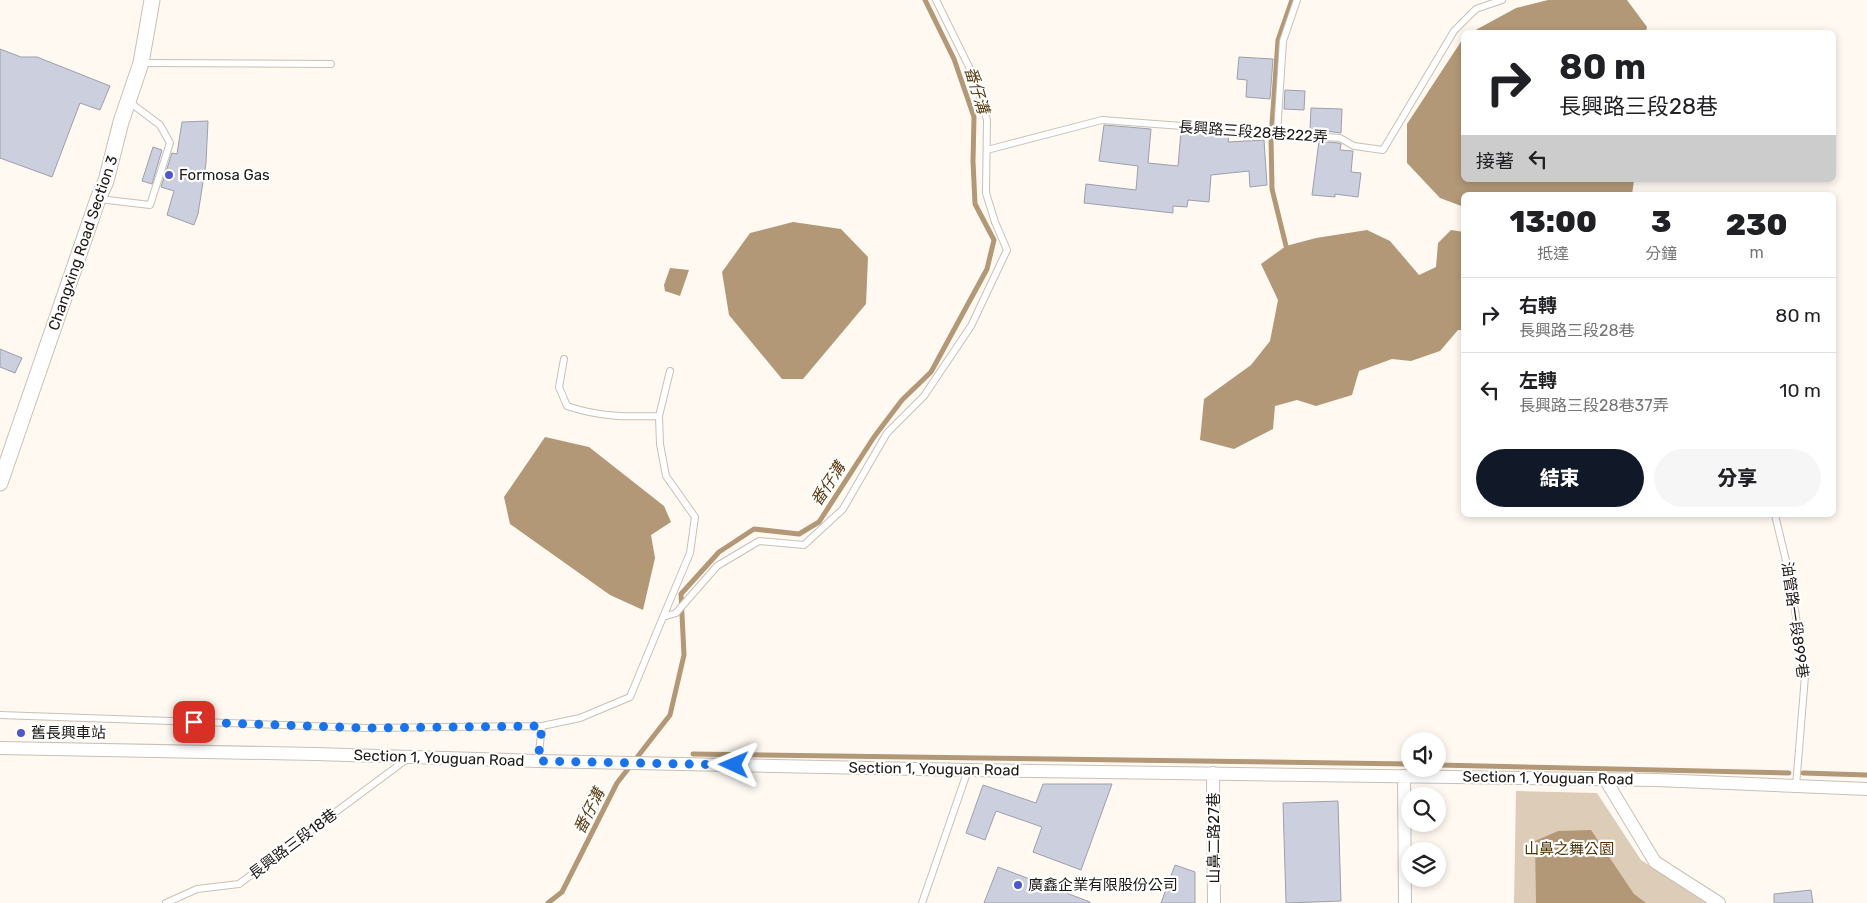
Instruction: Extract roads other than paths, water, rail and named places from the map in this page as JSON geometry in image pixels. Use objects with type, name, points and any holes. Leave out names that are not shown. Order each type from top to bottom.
[{"type":"street","name":"Changxing Road Section 3","points":[[0,483],[98,199],[106,181],[128,101],[141,63],[152,0]]},
{"type":"street","name":"Section 1, Youguan Road","points":[[0,748],[968,770],[1401,776]]},
{"type":"street","name":"山鼻二路27巷","points":[[1213,773],[1214,903]]},
{"type":"street","points":[[1404,777],[1405,903]]},
{"type":"street","name":"Section 1, Youguan Road","points":[[1446,777],[1605,779],[1867,789]]},
{"type":"street","points":[[1605,779],[1655,862],[1718,903]]},
{"type":"lane","points":[[663,617],[676,614],[717,566],[759,542],[804,545],[843,508],[886,433],[924,396],[971,326],[1007,250],[995,222],[986,193],[987,120],[975,79],[936,0]]},
{"type":"lane","points":[[1277,133],[1283,41],[1297,0]]},
{"type":"lane","name":"長興路三段28巷222弄","points":[[987,150],[1102,120],[1340,138],[1354,146],[1384,150],[1454,31],[1476,9],[1502,0]]},
{"type":"lane","points":[[141,63],[331,64]]},
{"type":"lane","points":[[98,199],[150,205],[170,143],[160,126],[128,101]]},
{"type":"lane","points":[[564,359],[559,387],[567,406],[587,413],[614,417],[659,416]]},
{"type":"lane","points":[[0,715],[365,728],[542,726],[580,718],[630,697],[690,553],[695,517],[666,476],[660,444],[659,416],[670,371]]},
{"type":"lane","name":"油管路一段899巷","points":[[1775,517],[1790,577],[1805,676],[1796,786]]},
{"type":"lane","points":[[538,761],[542,726]]},
{"type":"lane","name":"長興路三段18巷","points":[[166,903],[198,889],[238,884],[408,758]]},
{"type":"lane","points":[[922,903],[968,770]]},
{"type":"waterway","name":"番仔溝","points":[[548,903],[562,892],[617,783],[670,715],[684,655],[681,594],[719,552],[754,529],[799,534],[819,522],[874,437],[902,400],[931,372],[987,269],[994,240],[975,204],[973,161],[974,117],[954,59],[925,0]]},
{"type":"waterway","points":[[1286,246],[1272,189],[1271,138],[1278,40],[1292,0]]},
{"type":"waterway","points":[[693,754],[1401,764]]},
{"type":"waterway","points":[[1446,765],[1789,773]]},
{"type":"waterway","points":[[1803,773],[1867,775]]},
{"type":"place","name":"Formosa Gas","points":[[169,175]]},
{"type":"place","name":"舊長興車站","points":[[21,733]]},
{"type":"place","name":"廣鑫企業有限股份公司","points":[[1018,885]]},
{"type":"park label","name":"山鼻之舞公園","points":[[1569,849]]}]
